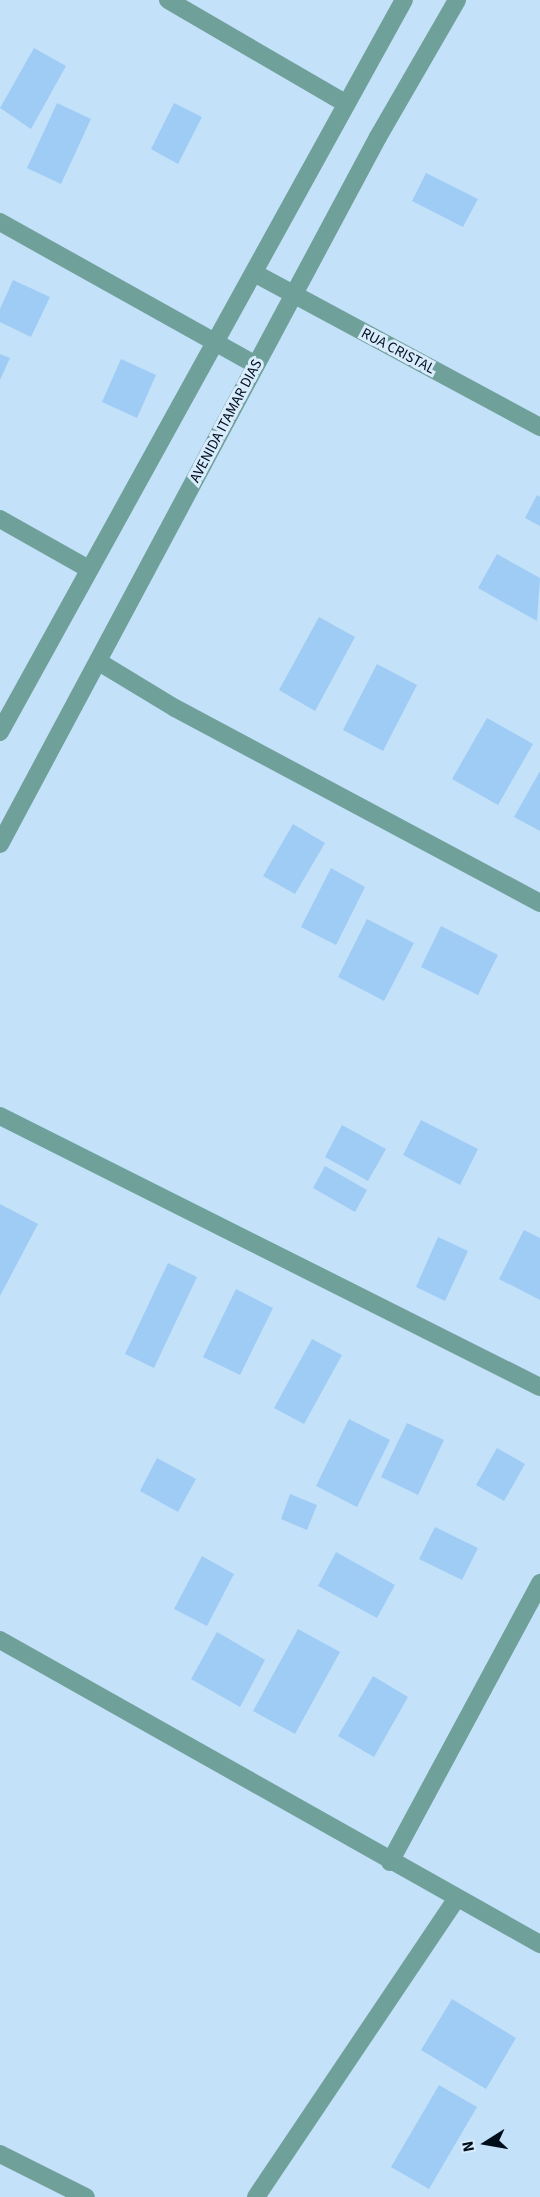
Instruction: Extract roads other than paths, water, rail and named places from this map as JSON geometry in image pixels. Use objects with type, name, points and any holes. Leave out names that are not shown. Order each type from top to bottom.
[{"type":"street","points":[[168,0],[345,104]]},
{"type":"street","points":[[0,732],[87,568],[256,274],[345,104],[404,0]]},
{"type":"street","name":"AVENIDA ITAMAR DIAS","points":[[0,844],[256,365],[457,0]]},
{"type":"street","points":[[0,222],[256,365]]},
{"type":"street","name":"RUA CRISTAL","points":[[256,274],[540,427]]},
{"type":"street","points":[[0,519],[87,568]]},
{"type":"street","points":[[99,662],[175,708],[540,903]]},
{"type":"street","points":[[0,1116],[540,1387]]},
{"type":"street","points":[[390,1862],[540,1583]]},
{"type":"street","points":[[0,1640],[390,1862],[540,1944]]},
{"type":"street","points":[[256,2197],[457,1898]]},
{"type":"street","points":[[0,2154],[86,2197]]}]
